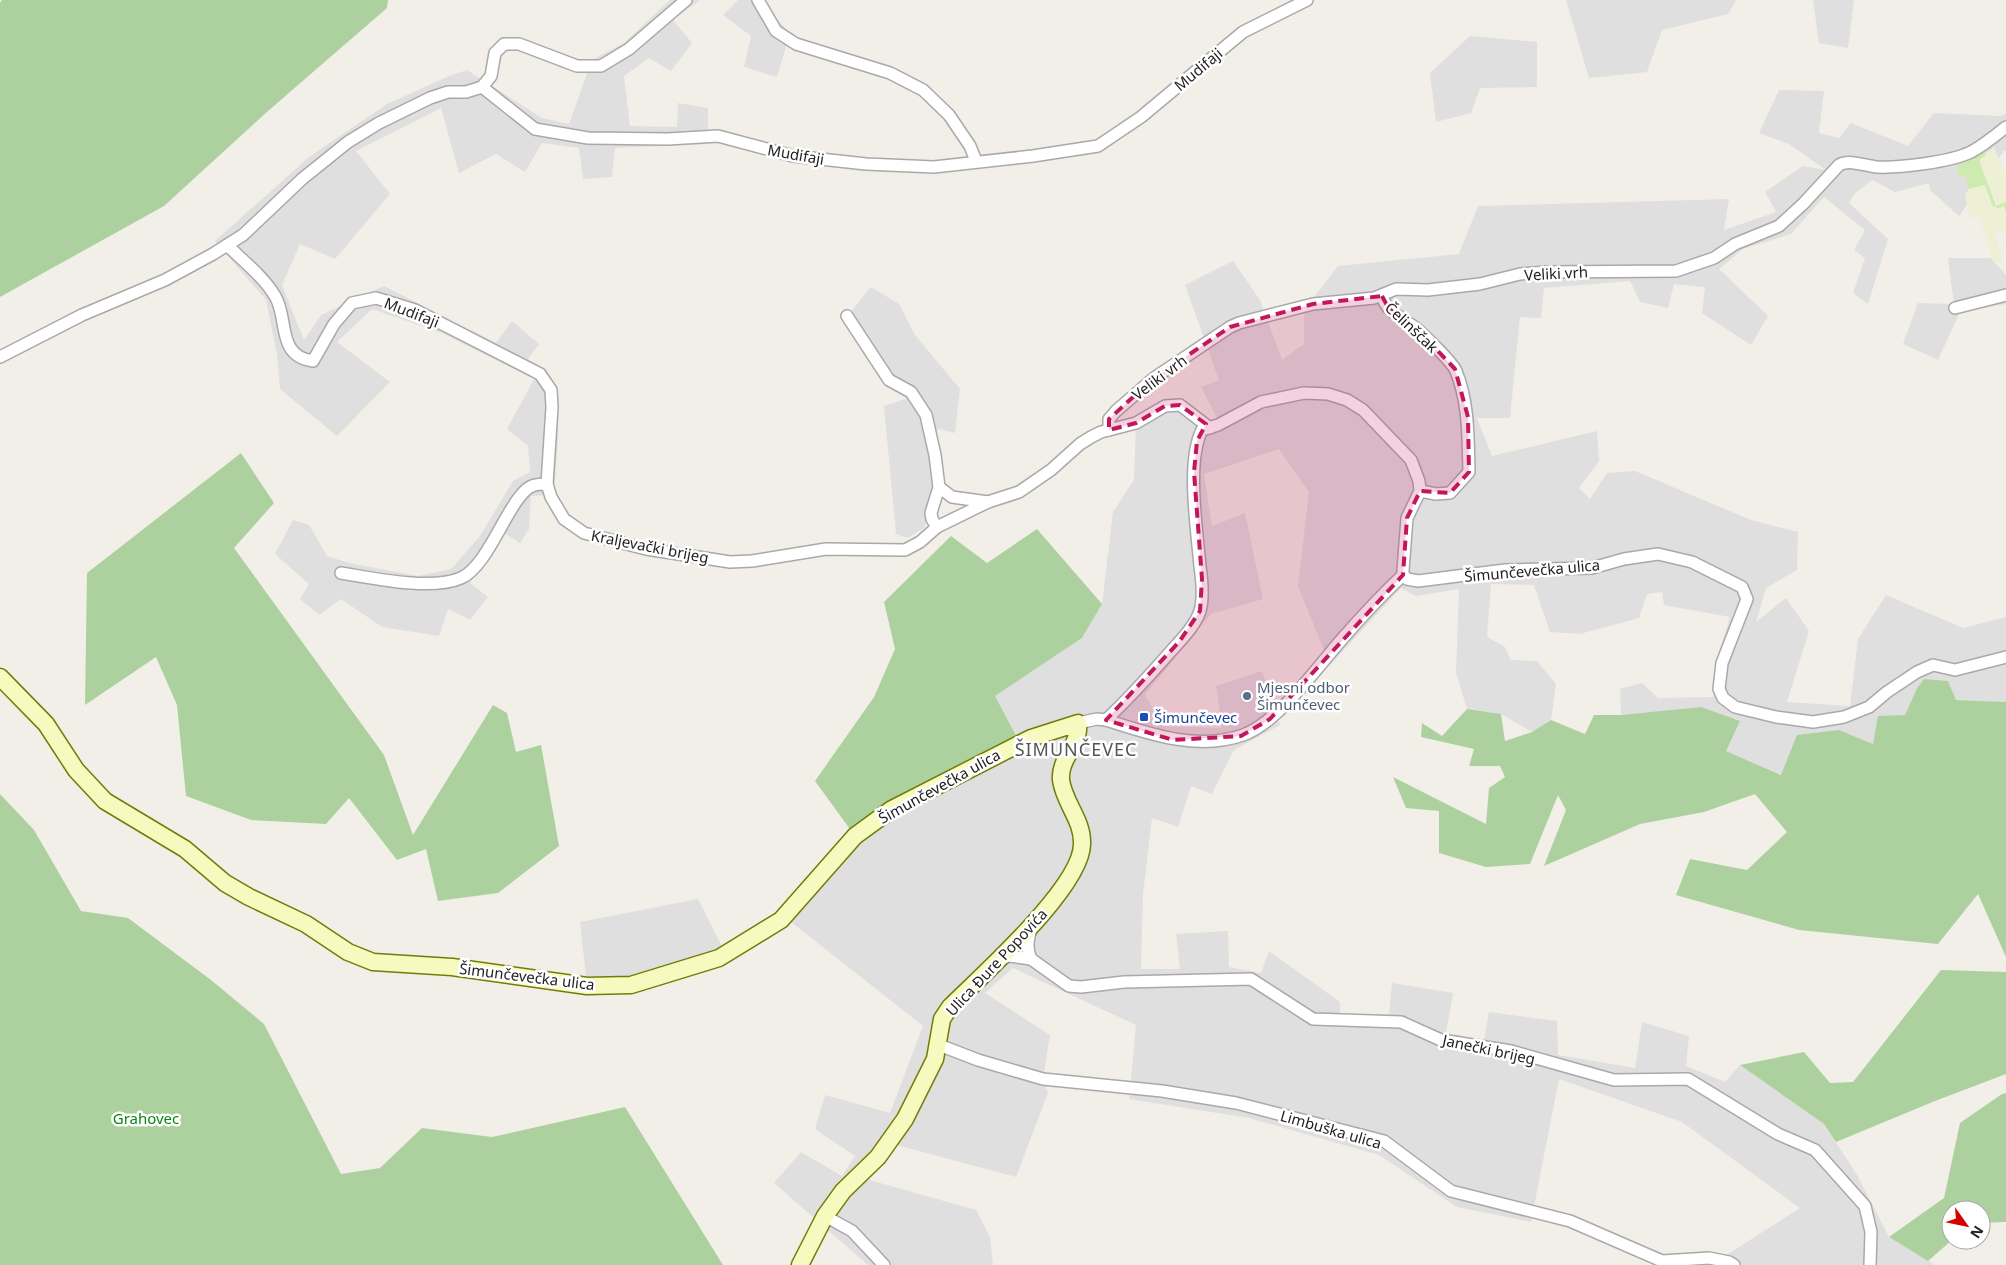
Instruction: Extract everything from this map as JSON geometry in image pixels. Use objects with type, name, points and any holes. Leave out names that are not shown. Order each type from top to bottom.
[{"type":"street","points":[[0,357],[82,315],[165,280],[227,245],[243,235],[302,179],[348,142],[379,123],[430,98],[448,92],[466,92],[482,87],[490,76],[495,52],[504,44],[519,44],[577,66],[601,66],[629,49],[686,0]]},
{"type":"street","points":[[758,0],[776,30],[796,44],[890,73],[923,90],[950,114],[970,146],[976,161]]},
{"type":"street","name":"Mudifaji","points":[[482,87],[535,129],[588,138],[668,139],[718,136],[793,156],[866,164],[934,167],[1033,156],[1098,146],[1141,117],[1243,32],[1307,0]]},
{"type":"street","name":"Veliki vrh","points":[[1109,430],[1109,419],[1154,378],[1230,327],[1271,314],[1313,304],[1374,298],[1396,289],[1428,290],[1480,284],[1529,274],[1571,271],[1676,271],[1714,258],[1735,244],[1779,226],[1803,204],[1839,165],[1845,162],[1877,167],[1908,165],[1955,158],[1986,143],[2006,128]]},
{"type":"street","name":"Mudifaji","points":[[227,245],[260,276],[276,297],[285,337],[293,352],[305,360],[313,361],[334,324],[352,303],[376,298],[415,310],[540,374],[552,390],[547,484]]},
{"type":"street","points":[[1955,308],[2006,295]]},
{"type":"street","name":"Čelinščak","points":[[1382,296],[1388,309],[1418,330],[1455,369],[1468,417],[1469,472],[1450,493],[1436,494],[1420,491]]},
{"type":"street","points":[[847,316],[889,380],[911,392],[926,415],[935,456],[939,487],[932,513],[932,519],[937,527]]},
{"type":"street","points":[[1106,720],[1142,685],[1194,623],[1200,611],[1202,579],[1194,472],[1197,441],[1202,430],[1210,428],[1261,402],[1304,393],[1328,394],[1347,400],[1363,410],[1411,460],[1419,482],[1420,491],[1407,518],[1403,575]]},
{"type":"street","name":"Kraljevački brijeg","points":[[547,484],[551,497],[564,519],[584,533],[646,548],[730,562],[752,561],[826,549],[904,550],[920,542],[937,527],[988,502],[1019,492],[1051,470],[1080,444],[1101,432],[1136,423],[1165,406],[1180,405],[1210,428]]},
{"type":"street","points":[[340,573],[422,583],[443,583],[460,578],[472,572],[525,490],[532,486],[547,484]]},
{"type":"street","name":"Kraljevački brijeg","points":[[939,487],[952,497],[988,502]]},
{"type":"street","name":"Šimunčevečka ulica","points":[[0,677],[46,724],[76,770],[105,801],[185,849],[225,883],[249,897],[306,924],[348,952],[373,962],[452,967],[586,986],[631,985],[719,958],[781,920],[855,836],[892,809],[1030,738],[1097,719],[1173,740],[1220,740],[1253,732],[1270,719],[1297,692],[1350,631],[1403,575],[1407,579],[1418,581],[1505,570],[1592,568],[1624,559],[1658,554],[1692,562],[1742,586],[1747,599],[1722,663],[1719,689],[1723,698],[1735,707],[1776,717],[1804,721],[1813,722],[1844,717],[1870,707],[1887,692],[1917,672],[1933,665],[1956,670],[2006,657]]},
{"type":"street","name":"Ulica Đure Popovića","points":[[800,1265],[825,1216],[843,1191],[878,1157],[904,1119],[935,1059],[942,1020],[950,1007],[1031,928],[1058,894],[1077,864],[1082,847],[1081,828],[1064,791],[1061,779],[1066,757],[1077,736],[1078,723]]},
{"type":"street","points":[[1031,928],[1027,942],[1028,953],[1031,959]]},
{"type":"street","points":[[1000,958],[1010,956],[1031,959]]},
{"type":"street","name":"Janečki brijeg","points":[[1031,959],[1069,986],[1082,987],[1124,982],[1251,979],[1313,1019],[1401,1022],[1441,1040],[1511,1051],[1614,1080],[1688,1079],[1778,1134],[1815,1150],[1865,1206],[1871,1232],[1870,1265]]},
{"type":"street","name":"Limbuška ulica","points":[[939,1045],[978,1060],[1043,1079],[1162,1091],[1236,1103],[1384,1142],[1451,1191],[1570,1221],[1662,1261],[1709,1258],[1729,1262],[1734,1265]]},
{"type":"street","points":[[825,1216],[852,1231],[884,1265]]},
{"type":"highlighted area","points":[[1382,296],[1389,309],[1418,330],[1455,369],[1468,417],[1469,472],[1450,493],[1420,491],[1407,518],[1403,575],[1270,719],[1241,736],[1173,740],[1106,720],[1179,642],[1200,611],[1202,579],[1194,472],[1197,441],[1206,424],[1180,405],[1165,406],[1136,423],[1109,430],[1109,419],[1154,378],[1230,327],[1313,304]]},
{"type":"shaded area","points":[[670,0],[700,0],[673,20],[692,43],[671,71],[649,58],[624,76],[630,126],[677,127],[678,103],[708,108],[708,144],[615,148],[612,177],[583,179],[579,148],[542,143],[525,172],[496,154],[459,173],[441,108],[356,151],[390,194],[335,259],[300,244],[282,285],[304,340],[321,315],[384,286],[496,343],[512,321],[539,344],[528,359],[546,369],[558,389],[558,438],[554,495],[531,496],[529,529],[520,543],[501,531],[470,583],[488,597],[470,620],[448,609],[439,636],[382,627],[341,599],[319,615],[300,599],[309,584],[275,554],[293,520],[309,525],[327,556],[349,563],[418,576],[451,569],[480,536],[513,481],[530,472],[528,446],[507,429],[534,379],[442,333],[372,309],[337,342],[390,382],[337,436],[280,389],[277,354],[266,300],[215,241],[309,157],[387,104],[449,76],[467,70],[542,118],[569,124],[592,60],[624,43]]},
{"type":"shaded area","points":[[738,0],[766,0],[768,10],[790,33],[777,77],[744,67],[751,36],[723,15]]},
{"type":"shaded area","points":[[1566,0],[1736,0],[1728,14],[1662,30],[1647,72],[1589,78]]},
{"type":"shaded area","points":[[1813,0],[1854,0],[1848,48],[1819,43]]},
{"type":"shaded area","points":[[1470,36],[1537,42],[1537,87],[1480,88],[1471,113],[1436,122],[1430,73]]},
{"type":"shaded area","points":[[1779,90],[1824,91],[1819,133],[1839,138],[1851,123],[1908,146],[1934,113],[2000,116],[2006,114],[2006,151],[2004,151],[1959,216],[1930,190],[1929,183],[1895,192],[1872,180],[1855,193],[1849,203],[1888,239],[1868,304],[1853,293],[1865,258],[1854,250],[1865,230],[1824,197],[1791,234],[1743,249],[1719,269],[1768,316],[1751,345],[1702,313],[1705,287],[1674,284],[1668,308],[1640,302],[1630,281],[1544,288],[1541,318],[1520,317],[1510,418],[1477,418],[1492,456],[1597,431],[1599,461],[1579,488],[1590,499],[1607,473],[1635,471],[1751,520],[1798,532],[1797,570],[1766,588],[1756,622],[1786,598],[1809,631],[1787,702],[1850,706],[1858,639],[1886,595],[1963,628],[2006,617],[2006,702],[1955,700],[1917,688],[1905,715],[1873,744],[1839,730],[1782,775],[1726,751],[1739,720],[1653,712],[1621,715],[1620,689],[1642,683],[1658,698],[1713,697],[1720,649],[1730,617],[1664,605],[1662,592],[1647,594],[1639,618],[1580,634],[1550,632],[1534,585],[1491,584],[1487,637],[1505,647],[1511,660],[1537,661],[1556,684],[1551,720],[1532,732],[1501,714],[1467,709],[1456,673],[1459,589],[1416,596],[1401,588],[1330,665],[1298,586],[1309,492],[1279,449],[1204,474],[1212,526],[1245,513],[1263,599],[1211,614],[1145,695],[1163,726],[1222,728],[1216,686],[1262,671],[1280,725],[1234,750],[1212,794],[1191,786],[1178,827],[1152,818],[1143,894],[1141,969],[1180,969],[1176,934],[1228,931],[1229,967],[1261,973],[1269,951],[1340,1002],[1340,1014],[1389,1015],[1392,983],[1453,993],[1446,1033],[1484,1040],[1489,1012],[1557,1021],[1558,1055],[1635,1068],[1642,1022],[1689,1036],[1686,1066],[1725,1082],[1740,1065],[1824,1124],[1857,1175],[1889,1237],[1935,1265],[1711,1265],[1800,1208],[1682,1122],[1559,1079],[1531,1222],[1457,1207],[1379,1155],[1249,1118],[1129,1099],[1136,1025],[1013,968],[985,993],[1050,1035],[1043,1079],[1048,1093],[1016,1177],[889,1143],[859,1177],[976,1210],[990,1237],[993,1265],[868,1265],[774,1183],[801,1152],[842,1176],[855,1156],[815,1129],[825,1095],[890,1113],[923,1026],[786,918],[719,958],[587,986],[580,922],[698,899],[725,953],[781,920],[855,836],[1017,736],[995,696],[1082,638],[1102,604],[1113,512],[1134,480],[1136,423],[1180,405],[1210,428],[1220,424],[1201,387],[1219,380],[1185,285],[1233,261],[1260,300],[1282,360],[1304,344],[1304,310],[1338,266],[1459,254],[1478,206],[1729,199],[1724,230],[1776,212],[1765,192],[1803,166],[1826,170],[1789,144],[1759,133]]},
{"type":"shaded area","points":[[1948,258],[1991,258],[2006,275],[2006,304],[1960,312],[1938,360],[1903,344],[1918,303],[1954,304]]},
{"type":"shaded area","points":[[871,287],[899,304],[915,335],[960,389],[955,433],[939,429],[926,438],[933,481],[925,527],[908,538],[896,534],[884,406],[905,399],[911,386],[893,375],[850,313]]},
{"type":"green space","points":[[2,0],[388,0],[387,8],[268,111],[164,206],[0,297],[0,3]]},
{"type":"green space","points":[[1994,147],[2006,178],[2006,202],[1996,206],[2004,206],[2006,212],[2006,237],[2004,230],[1995,234],[2003,260],[1994,264],[1979,216],[1969,219],[1965,193],[1968,192],[1968,189],[1985,185],[1992,207],[1979,159]]},
{"type":"green space","points":[[1985,152],[1986,155],[1979,160],[1996,206],[1993,207],[1985,185],[1968,189],[1966,176],[1958,177],[1957,163]]},
{"type":"green space","points":[[2006,202],[2006,212],[2004,206],[1997,209],[1996,206]]},
{"type":"green space","points":[[241,453],[274,503],[234,548],[384,755],[413,835],[493,705],[507,713],[516,752],[541,745],[559,846],[498,893],[438,901],[426,849],[397,860],[349,798],[326,824],[251,820],[186,796],[177,705],[156,657],[85,705],[87,573]]},
{"type":"green space","points":[[1037,529],[1102,604],[1082,638],[995,696],[1017,737],[855,836],[815,781],[874,697],[895,649],[884,602],[951,536],[987,563]]},
{"type":"green space","points":[[1924,679],[1948,681],[1956,700],[2006,702],[2006,957],[1978,894],[1938,944],[1799,930],[1676,895],[1690,859],[1747,870],[1787,832],[1755,794],[1704,812],[1640,824],[1544,866],[1566,810],[1558,795],[1530,864],[1486,867],[1439,853],[1439,811],[1406,808],[1393,777],[1486,824],[1489,788],[1505,777],[1500,766],[1469,766],[1474,749],[1421,737],[1422,723],[1442,736],[1467,709],[1501,714],[1505,741],[1532,732],[1551,720],[1585,734],[1594,715],[1621,715],[1701,707],[1740,721],[1726,751],[1781,775],[1797,735],[1839,730],[1873,744],[1878,716],[1905,715],[1917,688]]},
{"type":"green space","name":"Grahovec","points":[[0,794],[34,830],[81,911],[128,918],[211,980],[264,1024],[341,1174],[380,1168],[422,1128],[492,1137],[625,1107],[723,1265],[0,1265]]},
{"type":"green space","points":[[1941,970],[2006,972],[2006,1074],[1836,1142],[1824,1124],[1740,1065],[1804,1052],[1830,1083],[1853,1082]]},
{"type":"green space","points":[[2006,1093],[2006,1222],[1991,1223],[1991,1200],[1941,1200],[1944,1198],[1960,1123]]},
{"type":"green space","points":[[1941,1200],[1941,1250],[1928,1261],[1889,1237]]},
{"type":"place","name":"Mjesni odbor Šimunčevec","points":[[1247,696]]},
{"type":"place","name":"Šimunčevec","points":[[1144,717]]},
{"type":"district","name":"ŠIMUNČEVEC","points":[[1076,749]]}]
